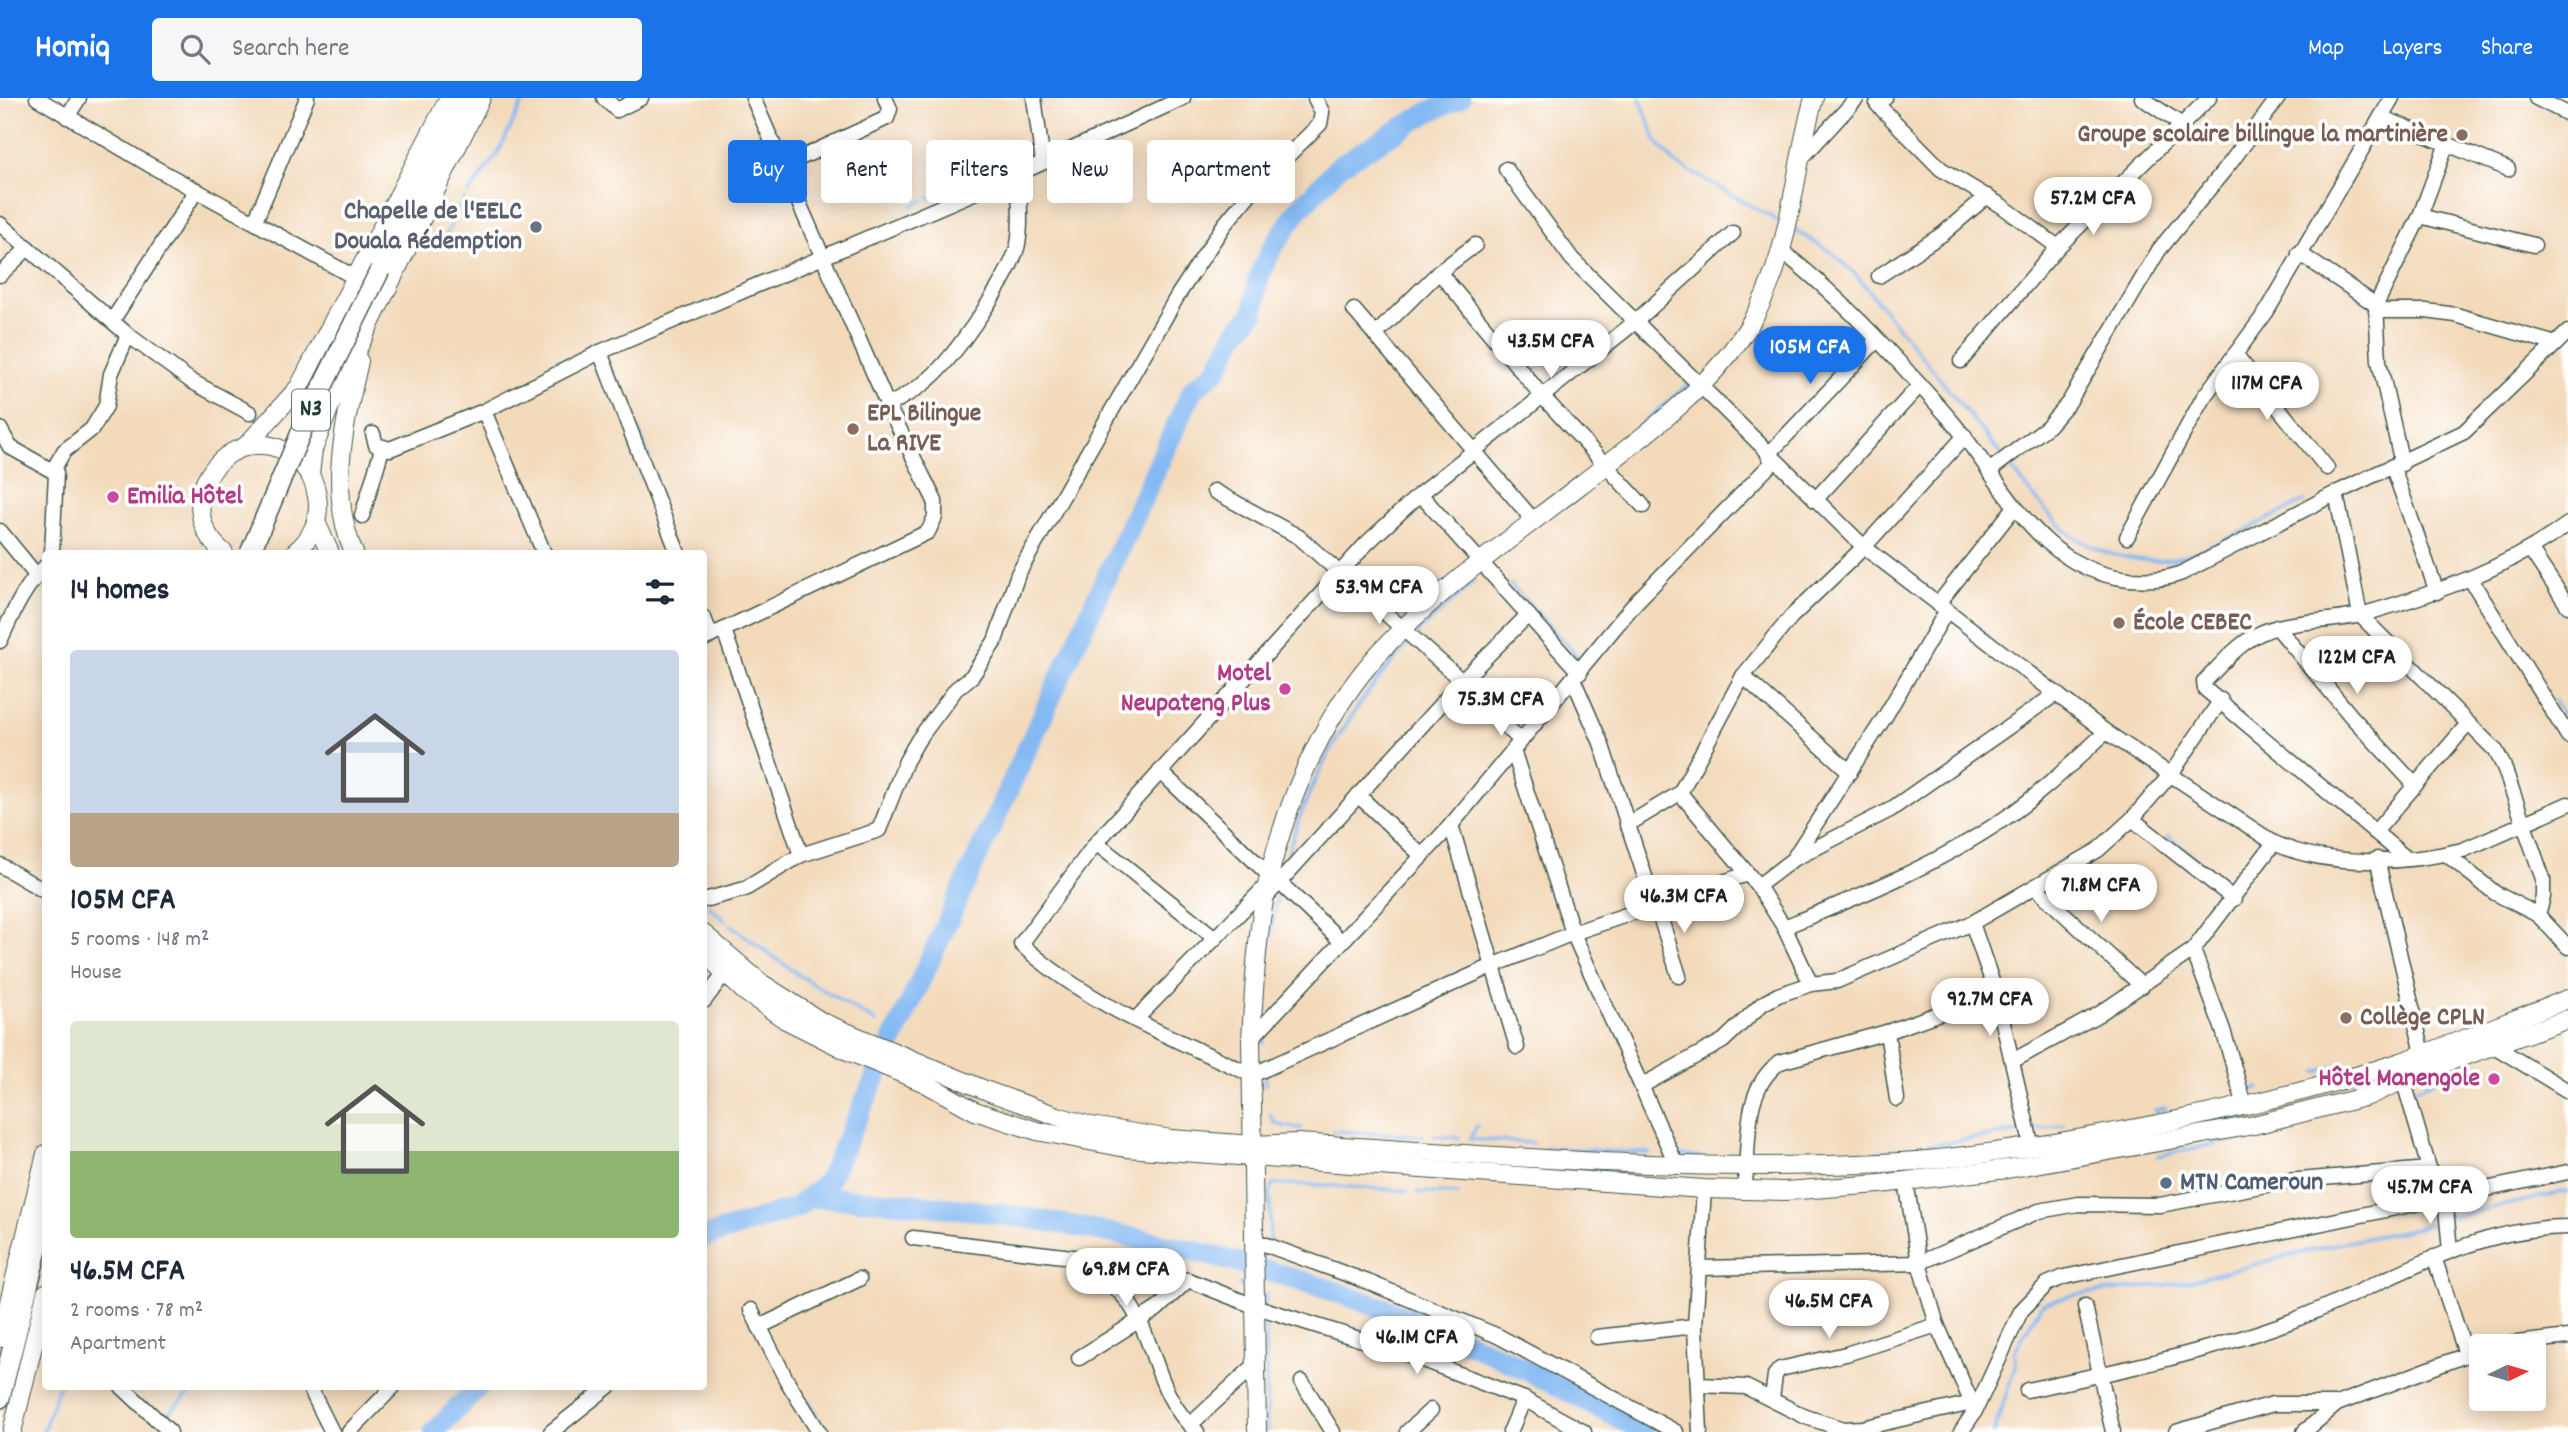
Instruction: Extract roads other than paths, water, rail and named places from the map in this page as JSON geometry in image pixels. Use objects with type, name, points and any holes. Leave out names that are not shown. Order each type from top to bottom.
[{"type":"highway","name":"N3","points":[[251,550],[308,416],[466,98]]},
{"type":"highway","points":[[0,1398],[42,1230]]},
{"type":"main road","points":[[205,550],[200,501],[207,477],[223,458],[245,447],[299,387],[449,98]]},
{"type":"main road","points":[[310,474],[321,425],[481,98]]},
{"type":"main road","points":[[1257,1432],[1251,1039],[1270,885],[1301,784],[1337,711],[1366,667],[1404,629],[1481,562],[1605,466],[1702,385],[1750,324],[1784,247],[1814,98]]},
{"type":"main road","points":[[353,550],[340,488],[341,438],[367,327]]},
{"type":"main road","points":[[245,447],[282,450],[302,464],[310,474],[318,498],[316,522],[306,541],[297,550]]},
{"type":"main road","points":[[316,522],[329,550]]},
{"type":"main road","points":[[203,525],[222,550]]},
{"type":"main road","points":[[707,936],[793,1006],[853,1044]]},
{"type":"main road","points":[[707,956],[786,1020],[929,1075],[990,1092],[1091,1126],[1253,1152],[1704,1189],[1785,1191],[1906,1181],[2021,1167],[2254,1125],[2335,1106],[2404,1081],[2425,1062],[2568,999]]},
{"type":"main road","points":[[1253,1152],[1298,1143],[1677,1166],[1904,1162],[2032,1147],[2245,1106],[2398,1062],[2425,1062],[2494,1046],[2568,1019]]},
{"type":"main road","points":[[0,1338],[42,1170]]},
{"type":"main road","points":[[12,1432],[42,1324]]},
{"type":"street","points":[[37,98],[356,278]]},
{"type":"street","points":[[67,117],[79,98]]},
{"type":"street","points":[[255,221],[307,98]]},
{"type":"street","points":[[604,98],[617,110],[640,98]]},
{"type":"street","points":[[753,98],[772,140]]},
{"type":"street","points":[[807,155],[887,118],[890,109],[885,98]]},
{"type":"street","points":[[1034,98],[1043,162]]},
{"type":"street","points":[[1033,167],[1182,98]]},
{"type":"street","points":[[707,899],[745,889],[750,883],[801,855],[879,830],[906,761],[948,699],[972,676],[995,641],[1018,573],[1178,295],[1231,217],[1320,124],[1321,112],[1315,98]]},
{"type":"street","points":[[1800,160],[1857,98]]},
{"type":"street","points":[[2142,98],[2182,125]]},
{"type":"street","points":[[1961,360],[2058,247],[2209,98]]},
{"type":"street","points":[[1989,471],[2047,427],[2069,402],[2159,250],[2231,162],[2278,98]]},
{"type":"street","points":[[2127,537],[2203,398],[2267,311],[2392,98]]},
{"type":"street","points":[[2536,98],[2568,114]]},
{"type":"street","points":[[1877,100],[1941,169],[1987,196],[2058,247]]},
{"type":"street","points":[[2381,117],[2446,146],[2508,169]]},
{"type":"street","points":[[2437,592],[2397,466],[2379,361],[2376,308],[2420,216],[2446,146]]},
{"type":"street","points":[[1506,169],[1553,237],[1702,385],[1771,458],[1864,547],[2057,692],[2106,733],[2274,843],[2322,858],[2377,859],[2446,854],[2523,825],[2568,804]]},
{"type":"street","points":[[113,321],[197,190]]},
{"type":"street","points":[[1879,276],[1944,233],[1987,196]]},
{"type":"street","points":[[707,638],[928,533],[935,517],[935,501],[888,405],[799,203]]},
{"type":"street","points":[[373,434],[376,445],[382,449],[390,449],[484,411],[600,352],[948,203]]},
{"type":"street","points":[[888,405],[932,377],[976,322],[1018,246],[1019,203]]},
{"type":"street","points":[[2420,216],[2451,227],[2534,245]]},
{"type":"street","points":[[0,224],[128,335],[191,381],[250,413]]},
{"type":"street","points":[[1733,233],[1635,321],[1420,494],[1341,573],[1096,843],[1021,944],[1077,988],[1135,1020],[1252,1075],[1490,967],[1573,933],[1747,874]]},
{"type":"street","points":[[1376,335],[1439,272],[1475,245]]},
{"type":"street","points":[[1784,247],[1877,340],[1965,436],[2014,508],[2038,535],[2064,555],[2112,577],[2161,579],[2182,573],[2336,493],[2464,432],[2563,341]]},
{"type":"street","points":[[0,275],[28,248]]},
{"type":"street","points":[[2299,253],[2376,308],[2456,315],[2563,341]]},
{"type":"street","points":[[1439,272],[1542,397],[1643,506]]},
{"type":"street","points":[[1354,310],[1534,521]]},
{"type":"street","points":[[53,470],[64,451],[92,429],[106,406],[111,374],[128,335]]},
{"type":"street","points":[[1251,1039],[1451,825],[1668,567],[1877,340]]},
{"type":"street","points":[[600,352],[677,550]]},
{"type":"street","points":[[2235,354],[2327,468]]},
{"type":"street","points":[[1815,500],[1920,385]]},
{"type":"street","points":[[484,411],[543,550]]},
{"type":"street","points":[[0,429],[10,447],[53,470],[57,478],[52,550]]},
{"type":"street","points":[[1627,825],[1679,793],[1743,676],[1791,617],[1864,547],[1965,436]]},
{"type":"street","points":[[362,516],[382,449]]},
{"type":"street","points":[[1214,491],[1287,529],[1341,573],[1462,681],[1517,746],[1573,933],[1677,1166]]},
{"type":"street","points":[[2336,493],[2360,615],[2467,725],[2496,751],[2543,879],[2543,897],[2538,915]]},
{"type":"street","points":[[1420,494],[1528,615],[1577,677],[1679,976]]},
{"type":"street","points":[[1792,860],[1850,772],[1943,607],[2014,508]]},
{"type":"street","points":[[2406,858],[2205,689],[2204,682],[2236,649],[2256,635],[2277,627],[2360,615],[2471,580],[2530,549],[2568,524]]},
{"type":"street","points":[[0,531],[41,570],[0,641]]},
{"type":"street","points":[[2530,549],[2568,606]]},
{"type":"street","points":[[2471,580],[2568,736]]},
{"type":"street","points":[[1135,1020],[1358,795],[1462,681],[1528,615]]},
{"type":"street","points":[[2277,627],[2351,716],[2415,785]]},
{"type":"street","points":[[724,629],[801,855]]},
{"type":"street","points":[[1743,676],[1850,772]]},
{"type":"street","points":[[1758,886],[1792,860],[1890,810],[2057,692]]},
{"type":"street","points":[[1643,1085],[1723,1041],[1762,1004],[1811,984],[1837,981],[1972,923],[2098,850],[2132,819],[2171,774],[2221,700]]},
{"type":"street","points":[[2375,832],[2467,725]]},
{"type":"street","points":[[1784,927],[1893,882],[1949,854],[2006,818],[2106,733]]},
{"type":"street","points":[[1160,771],[1270,885],[1341,941]]},
{"type":"street","points":[[1679,793],[1758,886],[1784,927],[1811,984]]},
{"type":"street","points":[[1358,795],[1422,856]]},
{"type":"street","points":[[2132,819],[2234,899]]},
{"type":"street","points":[[1451,825],[1490,967],[1517,1047]]},
{"type":"street","points":[[1096,843],[1215,939]]},
{"type":"street","points":[[2014,1060],[2062,1036],[2142,986],[2193,950],[2274,843]]},
{"type":"street","points":[[2446,854],[2495,893],[2538,915],[2568,947]]},
{"type":"street","points":[[2377,859],[2425,1062]]},
{"type":"street","points":[[0,865],[42,890]]},
{"type":"street","points":[[2035,887],[2142,986]]},
{"type":"street","points":[[1972,923],[1996,993],[2014,1060],[2032,1147]]},
{"type":"street","points":[[2193,950],[2220,1019],[2245,1106]]},
{"type":"street","points":[[707,996],[725,973]]},
{"type":"street","points":[[1744,1190],[1751,1105],[1757,1086],[1766,1072],[1780,1062],[1887,1032],[1996,993]]},
{"type":"street","points":[[1887,1032],[1896,1099]]},
{"type":"street","points":[[2494,1046],[2568,1091]]},
{"type":"street","points":[[2398,1062],[2429,1169],[2441,1198],[2450,1251]]},
{"type":"street","points":[[1701,1268],[1919,1263],[2039,1210],[2078,1204],[2160,1205],[2287,1181],[2429,1169]]},
{"type":"street","points":[[1961,1432],[2021,1311],[2047,1284],[2064,1277],[2568,1172]]},
{"type":"street","points":[[1906,1181],[1919,1263],[1937,1325],[1974,1407]]},
{"type":"street","points":[[1700,1432],[1696,1326],[1704,1189]]},
{"type":"street","points":[[2027,1390],[2144,1365],[2288,1322],[2434,1257],[2517,1230],[2568,1227]]},
{"type":"street","points":[[913,1238],[1089,1259],[1188,1280],[1254,1299],[1410,1354],[1524,1399],[1584,1432]]},
{"type":"street","points":[[1254,1246],[1368,1282],[1498,1336],[1676,1432]]},
{"type":"street","points":[[2434,1257],[2466,1354]]},
{"type":"street","points":[[1089,1259],[1104,1280],[1129,1303],[1161,1384],[1172,1404],[1193,1429],[1254,1366]]},
{"type":"street","points":[[759,1326],[859,1279]]},
{"type":"street","points":[[1079,1358],[1138,1321],[1188,1280]]},
{"type":"street","points":[[2085,1306],[2113,1432]]},
{"type":"street","points":[[751,1310],[798,1402],[819,1432]]},
{"type":"street","points":[[1772,1399],[1775,1375],[1780,1369],[1846,1354],[1937,1325]]},
{"type":"street","points":[[1597,1337],[1696,1326]]},
{"type":"street","points":[[2546,1340],[2568,1338]]},
{"type":"street","points":[[2304,1432],[2337,1404],[2469,1353]]},
{"type":"street","points":[[1302,1382],[1333,1432]]},
{"type":"street","points":[[1698,1385],[1746,1387],[1806,1417],[1843,1429],[1862,1428],[1974,1407]]},
{"type":"street","points":[[125,1390],[170,1432]]},
{"type":"street","points":[[311,1390],[332,1432]]},
{"type":"street","points":[[349,1432],[390,1390]]},
{"type":"street","points":[[551,1432],[604,1390]]},
{"type":"street","points":[[1510,1432],[1524,1399]]},
{"type":"street","points":[[2176,1432],[2273,1404],[2337,1404]]},
{"type":"street","points":[[1407,1432],[1431,1410]]},
{"type":"waterway","points":[[468,194],[498,153],[525,98]]},
{"type":"waterway","points":[[707,1236],[796,1208],[828,1181],[1193,389],[1217,370],[1237,331],[1254,313],[1257,281],[1271,250],[1299,209],[1340,165],[1427,113],[1460,98]]},
{"type":"waterway","points":[[1640,98],[1656,141],[1675,163],[1782,223]]},
{"type":"waterway","points":[[442,244],[464,199]]},
{"type":"waterway","points":[[912,206],[923,201]]},
{"type":"waterway","points":[[1792,228],[1832,253],[1857,276],[2003,457]]},
{"type":"waterway","points":[[1635,430],[1692,381]]},
{"type":"waterway","points":[[639,430],[650,461]]},
{"type":"waterway","points":[[2008,463],[2064,529],[2091,546],[2122,557],[2156,560],[2187,555],[2232,537],[2305,501]]},
{"type":"waterway","points":[[1416,634],[1474,582]]},
{"type":"waterway","points":[[1510,584],[1580,659]]},
{"type":"waterway","points":[[1286,861],[1306,800],[1335,743],[1370,689],[1411,640]]},
{"type":"waterway","points":[[2554,701],[2568,722]]},
{"type":"waterway","points":[[2168,836],[2209,870]]},
{"type":"waterway","points":[[1264,1020],[1266,961],[1278,892]]},
{"type":"waterway","points":[[708,905],[725,921]]},
{"type":"waterway","points":[[730,925],[800,976]]},
{"type":"waterway","points":[[802,977],[876,1022]]},
{"type":"waterway","points":[[1264,1034],[1264,1043]]},
{"type":"waterway","points":[[2317,1072],[2334,1067]]},
{"type":"waterway","points":[[1265,1074],[1265,1085]]},
{"type":"waterway","points":[[2412,1090],[2435,1081]]},
{"type":"waterway","points":[[2248,1090],[2259,1088]]},
{"type":"waterway","points":[[2154,1110],[2166,1108]]},
{"type":"waterway","points":[[1270,1114],[1275,1123],[1287,1127]]},
{"type":"waterway","points":[[2031,1130],[2064,1125]]},
{"type":"waterway","points":[[1477,1126],[1470,1139],[1532,1143]]},
{"type":"waterway","points":[[1290,1127],[1302,1128]]},
{"type":"waterway","points":[[1333,1131],[1423,1136]]},
{"type":"waterway","points":[[1876,1153],[2024,1131]]},
{"type":"waterway","points":[[2158,1156],[2261,1134]]},
{"type":"waterway","points":[[1434,1136],[1459,1138]]},
{"type":"waterway","points":[[1545,1148],[1649,1153]]},
{"type":"waterway","points":[[1678,1155],[1701,1157]]},
{"type":"waterway","points":[[1274,1184],[1320,1185]]},
{"type":"waterway","points":[[1269,1196],[1273,1185]]},
{"type":"waterway","points":[[1321,1185],[1408,1191]]},
{"type":"waterway","points":[[2451,1217],[2568,1191]]},
{"type":"waterway","points":[[1417,1192],[1458,1194]]},
{"type":"waterway","points":[[809,1197],[880,1201],[1023,1217],[1165,1244],[1235,1262],[1371,1304],[1441,1331],[1544,1379],[1644,1432]]},
{"type":"waterway","points":[[1270,1199],[1270,1243]]},
{"type":"waterway","points":[[1994,1432],[2016,1364],[2015,1350],[2042,1304],[2073,1295],[2181,1283],[2332,1245],[2417,1228],[2443,1219]]},
{"type":"waterway","points":[[1266,1262],[1266,1275]]},
{"type":"waterway","points":[[1239,1284],[1246,1289],[1246,1297]]},
{"type":"waterway","points":[[1265,1305],[1266,1293]]},
{"type":"waterway","points":[[1266,1315],[1266,1361]]},
{"type":"waterway","points":[[1266,1365],[1267,1432]]},
{"type":"waterway","points":[[43,1432],[58,1390]]},
{"type":"waterway","points":[[162,1419],[193,1390]]},
{"type":"waterway","points":[[434,1432],[475,1390]]},
{"type":"waterway","points":[[808,1400],[816,1413]]},
{"type":"place","name":"Groupe scolaire billingue la martinière","points":[[2462,135]]},
{"type":"place","name":"Chapelle de l'EELC Douala Rédemption","points":[[536,227]]},
{"type":"place","name":"EPL Bilingue La RIVE","points":[[853,429]]},
{"type":"place","name":"Emilia Hôtel","points":[[113,497]]},
{"type":"place","name":"École CEBEC","points":[[2119,623]]},
{"type":"place","name":"Motel Neupateng Plus","points":[[1285,689]]},
{"type":"place","name":"Collège CPLN","points":[[2346,1018]]},
{"type":"place","name":"Hôtel Manengole","points":[[2494,1079]]},
{"type":"place","name":"MTN Cameroun","points":[[2166,1183]]}]
